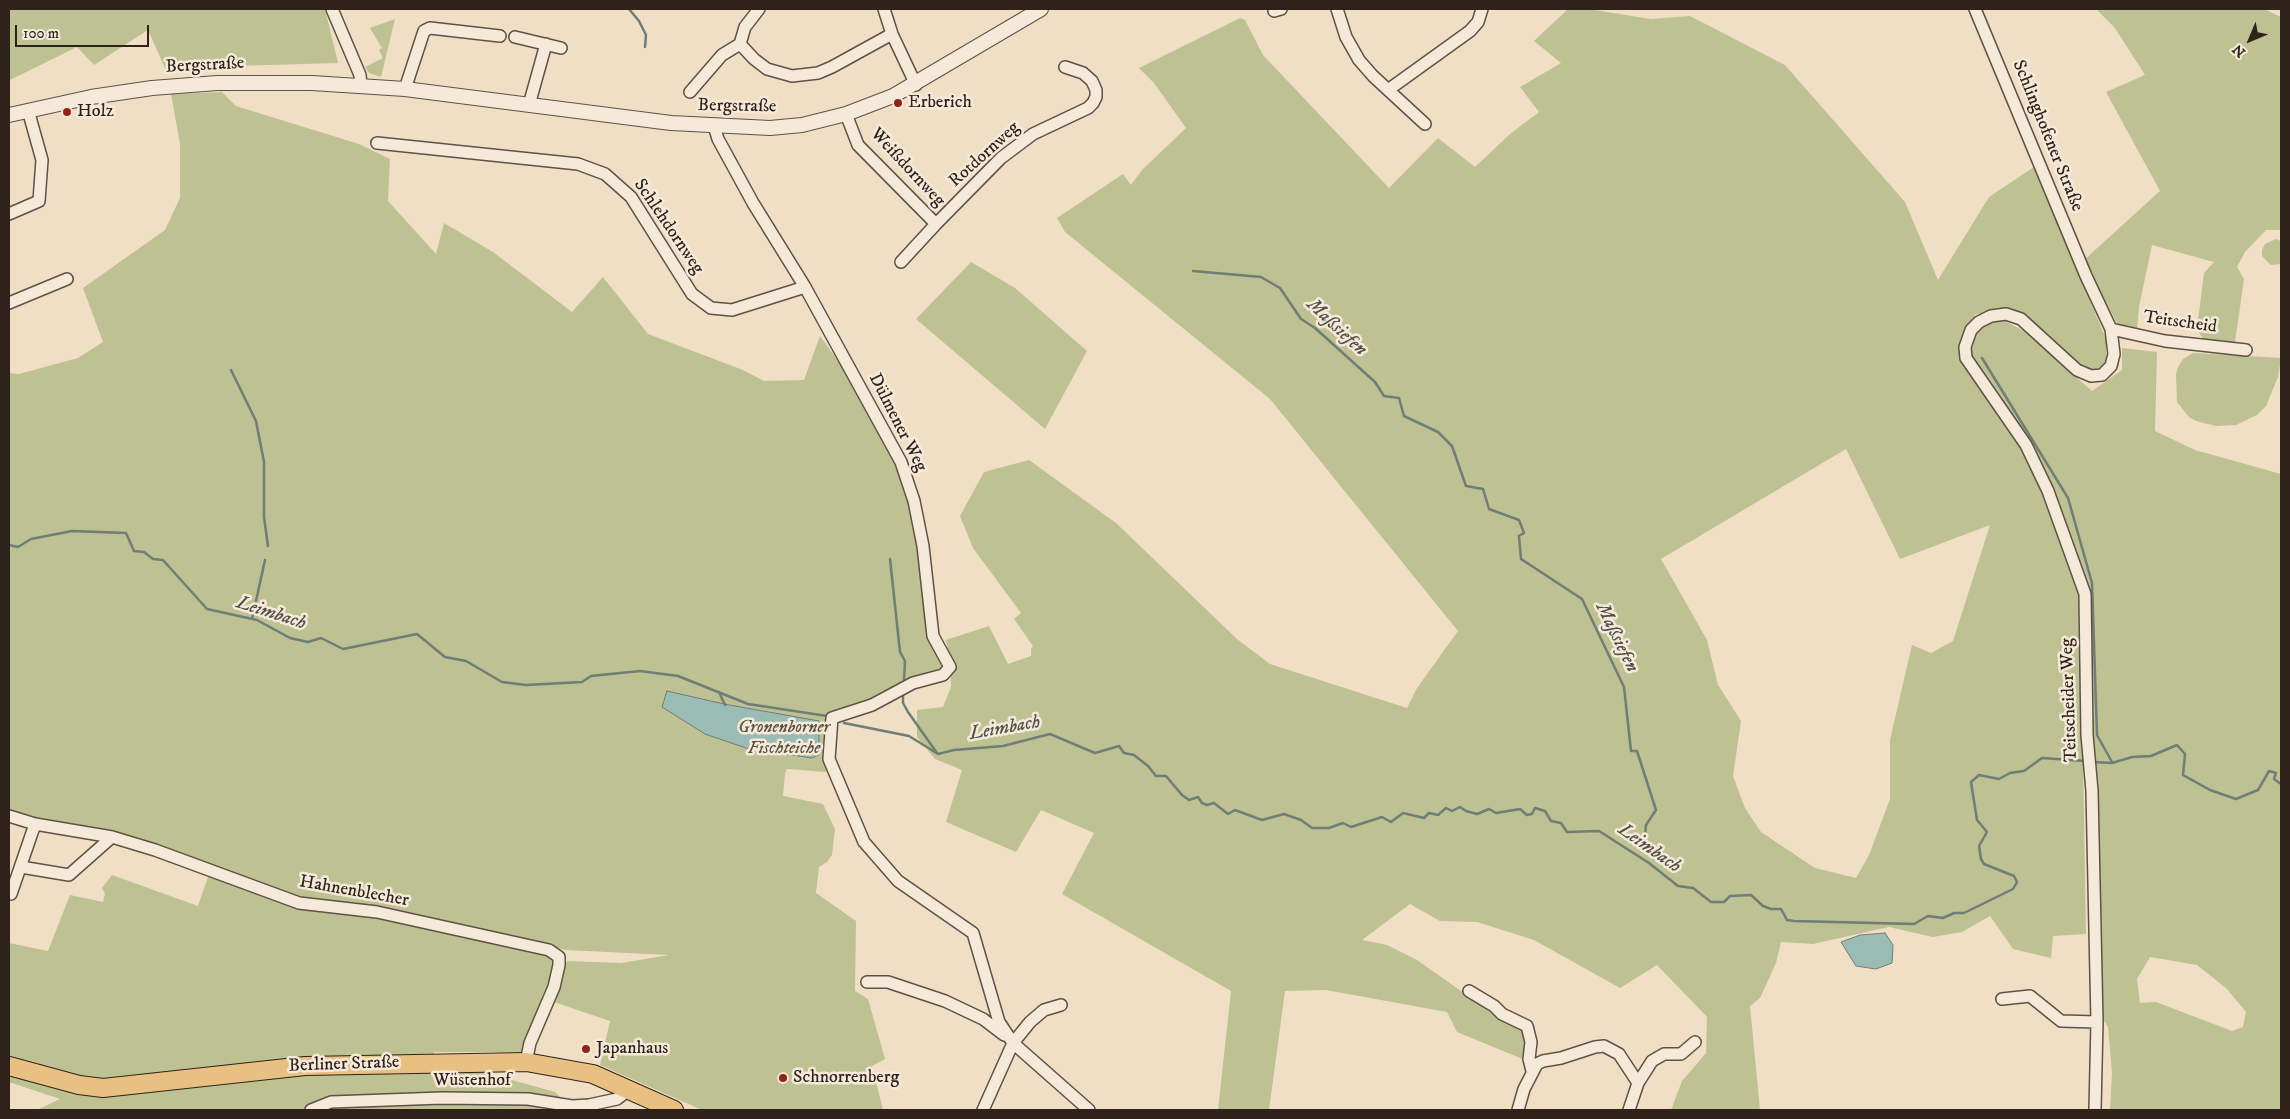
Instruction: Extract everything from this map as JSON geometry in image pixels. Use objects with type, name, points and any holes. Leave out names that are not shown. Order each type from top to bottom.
[{"type":"main road","name":"Berliner Straße","points":[[9,1066],[79,1085],[103,1088],[305,1066],[526,1062],[583,1072],[630,1089],[674,1110]]},
{"type":"street","points":[[332,9],[360,74],[361,86]]},
{"type":"street","points":[[690,92],[722,55],[740,44],[745,27],[759,9]]},
{"type":"street","points":[[884,9],[892,34],[916,85]]},
{"type":"street","name":"Bergstraße","points":[[9,115],[152,88],[273,82],[405,89],[671,123],[770,128],[794,126],[846,114],[893,96],[916,85],[1041,9]]},
{"type":"street","points":[[1337,9],[1346,37],[1360,60],[1388,90],[1425,124]]},
{"type":"street","points":[[1388,90],[1470,31],[1478,22],[1482,9]]},
{"type":"street","name":"Schlinghofener Straße","points":[[1976,9],[2086,276],[2110,329],[2114,354],[2111,366],[2102,375],[2091,376],[2077,370],[2021,319],[2006,314],[1991,316],[1979,322]]},
{"type":"street","points":[[405,89],[424,31],[430,28],[500,36]]},
{"type":"street","points":[[740,44],[766,69],[792,76],[818,73],[892,34]]},
{"type":"street","points":[[515,37],[561,48]]},
{"type":"street","points":[[529,105],[546,44]]},
{"type":"street","name":"Rotdornweg","points":[[936,224],[1001,158],[1033,134],[1088,108],[1093,103],[1096,97],[1096,90],[1092,81],[1083,74],[1065,66]]},
{"type":"street","points":[[9,214],[40,202],[42,160],[28,110]]},
{"type":"street","name":"Weißdornweg","points":[[846,114],[858,145],[936,224],[901,262]]},
{"type":"street","name":"Dülmener Weg","points":[[714,126],[718,139],[753,203],[805,287],[901,462],[914,501],[923,546],[933,636],[950,667],[943,675],[914,683],[872,705],[832,718],[829,759],[864,842],[898,881],[972,933],[999,1022],[1013,1043]]},
{"type":"street","name":"Schlehdornweg","points":[[377,143],[578,164],[606,174],[630,197],[692,294],[711,308],[732,310],[805,287]]},
{"type":"street","points":[[9,303],[67,279]]},
{"type":"street","name":"Teitscheider Weg","points":[[1979,322],[1971,330],[1965,347],[1966,358],[2026,445],[2048,491],[2085,594],[2097,1022],[2095,1110]]},
{"type":"street","name":"Teitscheid","points":[[2110,329],[2165,341],[2246,350]]},
{"type":"street","name":"Hahnenblecher","points":[[9,816],[34,824],[112,837],[155,850],[299,903],[377,912],[549,950],[559,957],[559,965],[551,996],[530,1043],[526,1062]]},
{"type":"street","points":[[11,894],[34,824]]},
{"type":"street","points":[[21,867],[70,875],[112,837]]},
{"type":"street","points":[[867,982],[888,982],[945,1001],[983,1019],[1089,1110]]},
{"type":"street","points":[[1469,991],[1494,1006],[1502,1014],[1527,1026],[1531,1042],[1529,1059],[1532,1071]]},
{"type":"street","points":[[2002,999],[2030,996],[2061,1021],[2097,1022]]},
{"type":"street","points":[[983,1110],[1013,1043],[1030,1022],[1044,1010],[1060,1005]]},
{"type":"street","points":[[1629,1110],[1638,1083],[1652,1061],[1658,1055],[1681,1054],[1695,1042]]},
{"type":"street","points":[[1518,1110],[1532,1071],[1543,1060],[1604,1046],[1619,1054],[1638,1083]]},
{"type":"street","name":"Wüstenhof","points":[[311,1110],[331,1102],[442,1098],[528,1099],[567,1105],[589,1105],[617,1100],[630,1089]]},
{"type":"green space","points":[[9,9],[325,9],[338,63],[165,68],[148,30],[94,65],[77,47],[10,80]]},
{"type":"green space","points":[[1568,9],[1588,9],[1651,19],[1690,16],[1785,65],[1905,202],[1938,280],[1989,197],[2034,167],[2106,339],[2106,365],[2094,370],[2078,365],[2023,314],[2003,308],[1974,315],[1982,327],[2001,319],[2024,331],[2092,391],[2122,370],[2122,348],[2157,352],[2155,431],[2195,450],[2281,474],[2281,1110],[2110,1110],[2112,1073],[2108,1027],[2101,1016],[2094,762],[2083,762],[2086,934],[2053,936],[2051,958],[2013,949],[1990,916],[1962,932],[1933,937],[1889,927],[1813,944],[1781,942],[1776,963],[1760,998],[1750,1006],[1760,1110],[1671,1110],[1682,1081],[1706,1053],[1707,1017],[1657,965],[1620,988],[1534,940],[1477,922],[1440,921],[1410,904],[1362,940],[1387,945],[1417,960],[1461,991],[1525,1029],[1528,1041],[1525,1060],[1457,1032],[1447,1012],[1326,990],[1285,991],[1269,1110],[1218,1110],[1231,991],[1062,894],[1094,833],[1041,810],[1016,852],[946,822],[962,770],[935,759],[917,737],[917,710],[943,707],[951,687],[950,660],[946,640],[989,626],[1008,664],[1031,656],[1033,646],[1014,619],[1021,613],[973,548],[960,516],[984,472],[1029,460],[1116,523],[1237,639],[1270,664],[1407,708],[1417,688],[1458,631],[1270,399],[1065,232],[1057,218],[1123,174],[1131,185],[1142,170],[1186,128],[1154,83],[1139,68],[1240,18],[1245,20],[1263,55],[1389,188],[1438,138],[1475,167],[1510,134],[1539,112],[1520,87],[1561,63],[1534,41]],"holes":[[[1846,449],[1900,559],[1990,525],[1953,641],[1931,653],[1912,645],[1890,740],[1890,799],[1869,855],[1856,878],[1815,868],[1761,832],[1745,808],[1733,776],[1741,721],[1718,685],[1707,640],[1661,559]],[[2150,957],[2197,965],[2227,989],[2246,1012],[2243,1027],[2232,1031],[2156,1002],[2140,1003],[2137,979]]]},
{"type":"green space","points":[[2096,9],[2264,9],[2281,17],[2281,230],[2266,230],[2245,252],[2237,267],[2244,279],[2235,342],[2203,339],[2197,329],[2204,273],[2214,262],[2152,245],[2139,307],[2137,330],[2118,325],[2084,260],[2160,191],[2106,92],[2145,75],[2115,28]]},
{"type":"green space","points":[[395,19],[381,77],[369,73],[365,67],[383,58],[379,50],[382,48],[370,28]]},
{"type":"green space","name":"Gronenborner Fischteiche","points":[[222,92],[236,106],[359,144],[390,159],[388,201],[436,254],[444,223],[493,252],[572,312],[603,277],[648,334],[743,370],[764,381],[804,380],[820,336],[844,369],[901,462],[933,628],[948,662],[943,675],[823,717],[828,719],[826,772],[787,769],[785,774],[783,796],[823,804],[835,829],[832,855],[827,862],[819,867],[816,893],[856,921],[855,991],[868,999],[885,1059],[872,1066],[883,1110],[702,1110],[600,1065],[610,1021],[554,1002],[567,961],[621,963],[669,955],[566,950],[377,907],[299,899],[151,843],[103,831],[42,822],[9,809],[9,373],[19,374],[78,358],[103,342],[83,288],[165,230],[180,198],[180,144],[171,94]]},
{"type":"green space","points":[[2276,239],[2281,241],[2281,264],[2271,265],[2262,256],[2262,250],[2265,244]]},
{"type":"green space","points":[[971,262],[1015,288],[1087,351],[1045,429],[916,319]]},
{"type":"green space","points":[[2193,353],[2281,358],[2278,377],[2266,406],[2257,415],[2236,425],[2216,426],[2196,421],[2189,417],[2177,402],[2176,374],[2183,359]]},
{"type":"green space","points":[[209,874],[301,909],[379,916],[550,957],[555,967],[542,998],[524,1052],[433,1052],[443,1070],[479,1071],[555,1092],[573,1110],[37,1110],[60,1099],[9,1082],[9,943],[48,951],[70,895],[103,902],[105,894],[102,888],[112,875],[198,906]]},
{"type":"water","points":[[667,691],[724,704],[819,721],[819,755],[812,758],[746,748],[705,734],[662,707]]},
{"type":"water","points":[[1885,933],[1893,945],[1892,963],[1876,969],[1856,966],[1841,942],[1860,935]]},
{"type":"waterway","points":[[629,9],[639,21],[646,35],[645,47]]},
{"type":"waterway","name":"Maßsiefen","points":[[1193,271],[1261,277],[1280,288],[1301,319],[1315,328],[1375,382],[1384,396],[1399,398],[1404,416],[1438,432],[1452,446],[1466,486],[1483,489],[1489,509],[1519,520],[1524,533],[1519,536],[1521,559],[1582,599],[1624,687],[1631,751],[1637,751],[1656,810],[1646,825],[1644,846]]},
{"type":"waterway","points":[[1982,358],[2068,498],[2092,583],[2097,735],[2112,762]]},
{"type":"waterway","points":[[231,370],[256,421],[264,462],[264,517],[268,546]]},
{"type":"waterway","name":"Leimbach","points":[[9,545],[18,547],[31,539],[72,531],[126,533],[134,551],[144,552],[153,559],[163,560],[207,609],[257,620],[290,638],[308,642],[321,638],[343,649],[417,634],[445,657],[466,661],[502,682],[526,685],[582,682],[591,676],[640,671],[678,676],[748,704],[827,716]]},
{"type":"waterway","points":[[890,559],[900,652],[905,661],[904,680]]},
{"type":"waterway","points":[[252,619],[265,560]]},
{"type":"waterway","name":"Leimbach","points":[[719,692],[725,705]]},
{"type":"waterway","points":[[903,693],[903,703],[908,712],[937,753]]},
{"type":"waterway","name":"Leimbach","points":[[844,723],[909,736],[938,754],[954,750],[1003,746],[1050,734],[1095,753],[1119,746],[1124,753],[1134,755],[1148,766],[1156,776],[1166,776],[1182,795],[1189,800],[1198,797],[1202,803],[1207,805],[1214,803],[1228,814],[1235,810],[1262,820],[1284,814],[1301,820],[1312,828],[1329,828],[1343,823],[1351,827],[1382,817],[1391,822],[1403,813],[1424,818],[1429,813],[1438,815],[1446,808],[1452,811],[1460,807],[1477,814],[1489,809],[1496,813],[1520,809],[1527,815],[1532,814],[1535,808],[1545,811],[1551,821],[1561,823],[1567,832],[1599,831],[1649,863],[1678,886],[1693,888],[1711,902],[1724,902],[1730,896],[1751,895],[1763,906],[1771,909],[1781,909],[1787,920],[1794,921],[1914,924],[1928,916],[1943,918],[1954,913],[1964,913],[2013,889],[2017,882],[2014,876],[1984,864],[1981,859],[1979,846],[1987,832],[1977,820],[1971,782],[1979,775],[1999,779],[2010,773],[2024,771],[2042,758],[2085,761]]},
{"type":"waterway","name":"Leimbach","points":[[2093,762],[2112,763],[2132,757],[2151,756],[2177,745],[2185,754],[2183,775],[2210,790],[2236,799],[2258,790],[2269,771],[2276,773],[2274,779],[2281,784]]},
{"type":"place","name":"Erberich","points":[[898,103]]},
{"type":"place","name":"Holz","points":[[67,112]]},
{"type":"place","name":"Japanhaus","points":[[586,1049]]},
{"type":"place","name":"Schnorrenberg","points":[[783,1078]]}]
